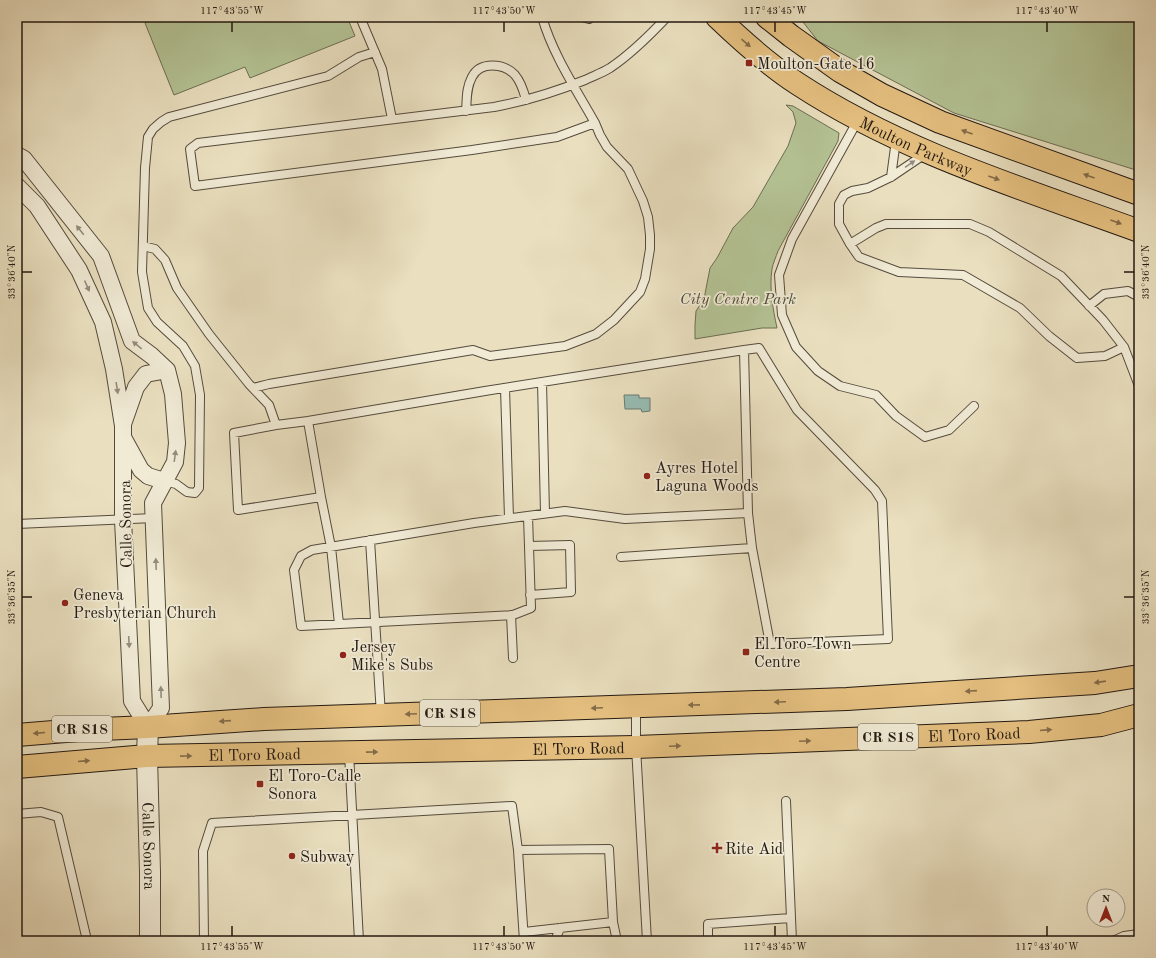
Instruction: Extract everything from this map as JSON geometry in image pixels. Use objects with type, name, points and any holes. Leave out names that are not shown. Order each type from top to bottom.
[{"type":"main road","name":"Moulton Parkway","points":[[717,17],[748,46],[798,84],[896,139],[966,167],[1139,231]]},
{"type":"main road","name":"Moulton Parkway","points":[[767,17],[840,71],[882,95],[940,122],[1139,194]]},
{"type":"main road","name":"El Toro Road","points":[[17,735],[264,719],[847,699],[1095,683],[1139,676]]},
{"type":"main road","name":"El Toro Road","points":[[17,767],[147,756],[636,747],[1030,732],[1101,725],[1139,716]]},
{"type":"street","points":[[17,155],[24,159],[101,256],[132,341],[152,356],[167,370]]},
{"type":"street","name":"Calle Sonora","points":[[17,186],[37,206],[79,270],[103,322],[114,369],[123,432],[123,520],[132,701],[148,727]]},
{"type":"street","name":"Calle Sonora","points":[[150,941],[147,756],[148,727],[161,708],[153,503],[175,462],[177,444],[173,394],[167,370],[146,374],[136,387],[123,432],[141,470],[148,476],[164,481]]},
{"type":"lane","points":[[360,17],[382,69],[392,119]]},
{"type":"lane","points":[[253,388],[269,384],[472,350],[490,356],[565,346],[596,334],[614,320],[640,292],[648,264],[650,235],[648,217],[643,201],[628,169],[607,147],[600,135],[596,123],[573,85],[548,36],[542,17]]},
{"type":"lane","points":[[582,17],[589,19],[592,17]]},
{"type":"lane","points":[[596,123],[557,137],[472,150],[195,186],[190,149],[198,143],[494,108],[526,100],[573,85],[609,68],[634,49],[667,17]]},
{"type":"lane","points":[[164,481],[176,484],[187,492],[195,493],[199,488],[200,395],[195,366],[183,346],[157,322],[148,308],[142,272],[145,168],[148,137],[153,129],[169,117],[328,76],[359,57],[375,52]]},
{"type":"lane","points":[[466,111],[468,88],[472,75],[479,68],[488,66],[499,66],[508,69],[515,75],[521,84],[526,100]]},
{"type":"lane","points":[[859,119],[792,240],[779,275],[782,315],[796,347],[818,371],[840,386],[876,395],[896,416],[925,437],[949,430],[974,406]]},
{"type":"lane","points":[[891,176],[896,139]]},
{"type":"lane","points":[[929,152],[891,176],[868,188],[852,192],[844,196],[839,204],[839,224],[850,244],[859,256],[899,272],[963,275],[1020,308],[1049,336],[1077,358],[1105,356],[1124,347]]},
{"type":"lane","points":[[850,244],[876,228],[886,224],[970,224],[989,232],[1061,276],[1104,320],[1124,347],[1139,386]]},
{"type":"lane","points":[[143,246],[155,249],[165,260],[181,295],[209,334],[253,388],[269,405],[276,425]]},
{"type":"lane","points":[[1089,306],[1104,294],[1128,291],[1139,297]]},
{"type":"lane","points":[[321,497],[238,510],[234,433],[276,425],[308,422],[505,388],[744,350],[759,348],[797,410],[875,490],[882,501],[888,639],[770,644],[752,548],[748,513],[744,350]]},
{"type":"lane","points":[[542,382],[545,513]]},
{"type":"lane","points":[[505,388],[509,518]]},
{"type":"lane","points":[[308,422],[331,547],[339,624]]},
{"type":"lane","points":[[528,516],[531,608],[510,615],[301,626],[294,570],[301,556],[312,550],[509,518],[565,511],[625,519],[748,513]]},
{"type":"lane","points":[[17,524],[154,518]]},
{"type":"lane","points":[[370,540],[381,715]]},
{"type":"lane","points":[[529,546],[570,545],[571,592],[530,595]]},
{"type":"lane","points":[[621,557],[752,548]]},
{"type":"lane","points":[[510,615],[513,658]]},
{"type":"lane","points":[[636,706],[636,747],[646,941]]},
{"type":"lane","points":[[349,752],[359,941]]},
{"type":"lane","points":[[786,801],[792,941]]},
{"type":"lane","points":[[204,941],[203,852],[212,823],[512,806],[518,850],[524,941]]},
{"type":"lane","points":[[17,814],[40,812],[58,817],[86,941]]},
{"type":"lane","points":[[518,850],[609,849],[612,922],[617,941]]},
{"type":"lane","points":[[708,941],[708,924],[791,918]]},
{"type":"lane","points":[[524,932],[612,922]]},
{"type":"lane","points":[[555,941],[560,928]]},
{"type":"lane","points":[[1113,941],[1124,936],[1139,934]]},
{"type":"green space","points":[[160,17],[347,17],[355,36],[250,78],[245,67],[174,95],[145,23]]},
{"type":"green space","points":[[799,17],[1139,17],[1139,171],[954,113],[818,41]]},
{"type":"green space","name":"City Centre Park","points":[[786,105],[793,106],[839,133],[838,141],[778,251],[773,264],[771,291],[777,328],[762,328],[695,339],[696,311],[704,299],[710,268],[733,228],[753,207],[788,146],[796,123],[793,112]]},
{"type":"water","points":[[624,395],[639,395],[639,398],[650,398],[650,411],[642,412],[641,409],[625,409]]},
{"type":"place","name":"Moulton-Gate 16","points":[[749,63]]},
{"type":"place","name":"Ayres Hotel Laguna Woods","points":[[647,476]]},
{"type":"place","name":"Geneva Presbyterian Church","points":[[65,603]]},
{"type":"place","name":"El Toro-Town Centre","points":[[746,652]]},
{"type":"place","name":"Jersey Mike's Subs","points":[[343,655]]},
{"type":"place","name":"El Toro-Calle Sonora","points":[[260,784]]},
{"type":"place","name":"Rite Aid","points":[[717,848]]},
{"type":"place","name":"Subway","points":[[292,856]]}]
